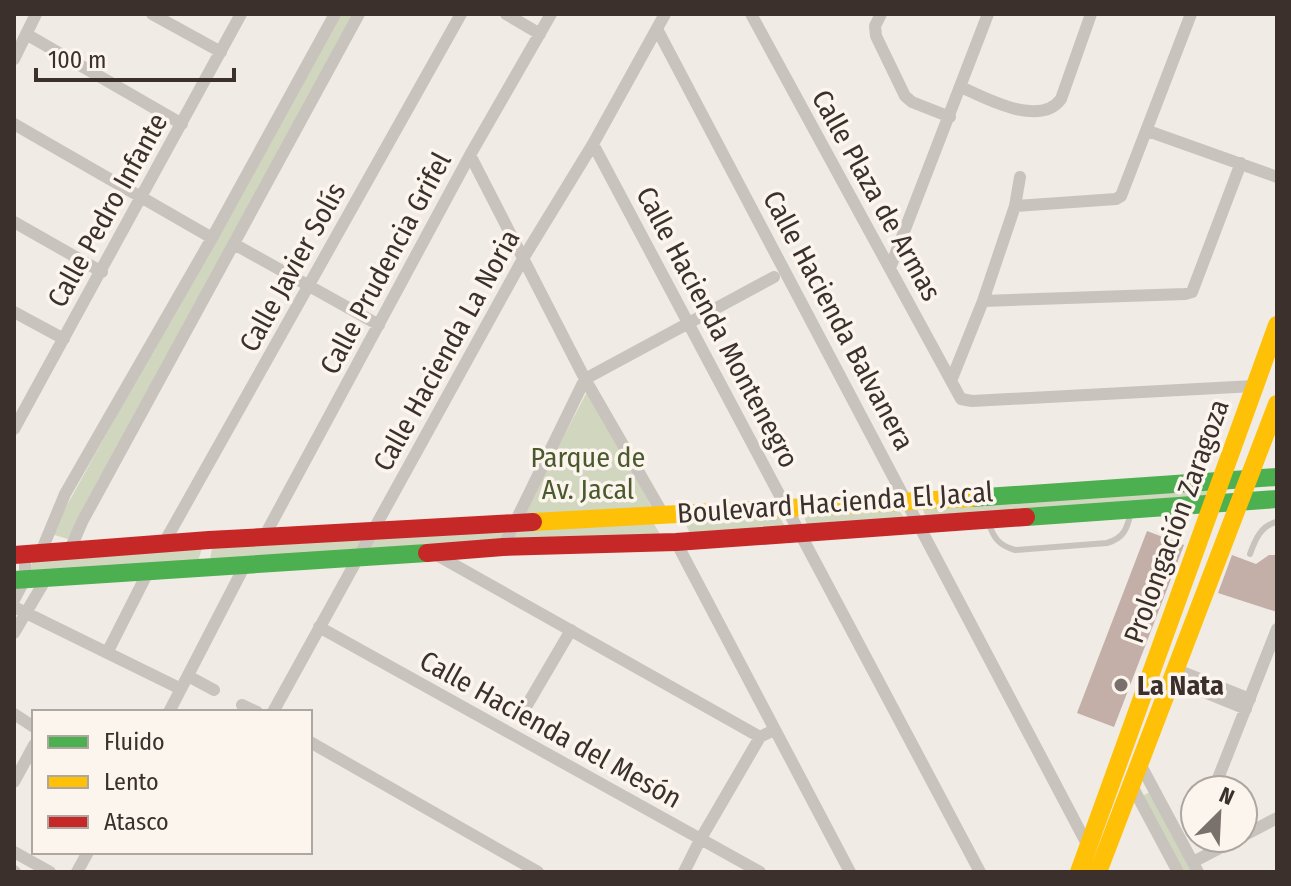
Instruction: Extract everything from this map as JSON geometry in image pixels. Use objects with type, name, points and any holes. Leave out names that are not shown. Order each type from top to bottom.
[{"type":"main road","name":"Prolongación Zaragoza","points":[[1079,872],[1277,325]]},
{"type":"main road","name":"Prolongación Zaragoza","points":[[1098,872],[1277,404]]},
{"type":"main road","name":"Boulevard Hacienda El Jacal","points":[[27,554],[209,540],[664,516],[1277,477]]},
{"type":"main road","name":"Boulevard Hacienda El Jacal","points":[[19,580],[503,547],[676,542],[1277,499]]},
{"type":"main road","points":[[208,567],[209,540]]},
{"type":"street","points":[[14,59],[36,14]]},
{"type":"street","points":[[152,14],[221,52]]},
{"type":"street","name":"Calle Pedro Infante","points":[[14,429],[19,410],[102,272],[241,14]]},
{"type":"street","points":[[14,600],[27,554],[47,533],[65,494],[212,238],[335,14],[356,19],[82,522],[69,552]]},
{"type":"street","name":"Calle Javier Solís","points":[[164,543],[461,14]]},
{"type":"street","points":[[506,14],[540,34]]},
{"type":"street","name":"Calle Prudencia Grifel","points":[[264,537],[470,155],[551,14]]},
{"type":"street","name":"Calle Hacienda La Noria","points":[[274,710],[524,257],[593,144],[665,14]]},
{"type":"street","points":[[881,14],[875,31],[905,96],[912,102],[950,117]]},
{"type":"street","points":[[890,268],[988,14]]},
{"type":"street","points":[[961,87],[1017,111],[1057,104],[1091,14]]},
{"type":"street","points":[[1015,206],[1116,199],[1124,190],[1148,131],[1191,14]]},
{"type":"street","name":"Calle Plaza de Armas","points":[[758,18],[961,399],[972,401],[1254,386]]},
{"type":"street","name":"Calle Hacienda Balvanera","points":[[657,29],[1088,846]]},
{"type":"street","points":[[26,34],[182,124]]},
{"type":"street","points":[[14,124],[212,238]]},
{"type":"street","points":[[1148,131],[1277,177]]},
{"type":"street","name":"Calle Hacienda Montenegro","points":[[593,144],[980,872]]},
{"type":"street","points":[[470,155],[585,379],[664,516]]},
{"type":"street","points":[[983,301],[1192,292],[1241,163]]},
{"type":"street","points":[[247,175],[265,186]]},
{"type":"street","points":[[951,381],[983,301],[1015,206],[1020,177]]},
{"type":"street","points":[[14,222],[102,272]]},
{"type":"street","points":[[234,244],[379,325]]},
{"type":"street","points":[[503,547],[585,379],[774,277]]},
{"type":"street","points":[[14,312],[64,339]]},
{"type":"street","points":[[98,440],[121,450]]},
{"type":"street","points":[[676,542],[850,872]]},
{"type":"street","points":[[432,553],[760,737]]},
{"type":"street","points":[[170,710],[245,565]]},
{"type":"street","points":[[108,651],[149,570]]},
{"type":"street","points":[[14,633],[28,614],[47,577]]},
{"type":"street","points":[[14,607],[181,689]]},
{"type":"street","name":"Calle Hacienda del Mesón","points":[[319,627],[760,872]]},
{"type":"street","points":[[1220,774],[1277,629]]},
{"type":"street","points":[[523,712],[571,630]]},
{"type":"street","points":[[1174,674],[1248,704]]},
{"type":"street","points":[[188,676],[214,690]]},
{"type":"street","points":[[242,705],[253,710]]},
{"type":"street","points":[[14,714],[32,726]]},
{"type":"street","points":[[684,872],[760,737],[774,730]]},
{"type":"street","points":[[312,743],[538,872]]},
{"type":"street","points":[[14,782],[32,749]]},
{"type":"street","points":[[1139,762],[1195,867],[1215,854]]},
{"type":"street","points":[[1131,784],[1178,872]]},
{"type":"street","points":[[1142,804],[1158,796]]},
{"type":"street","points":[[1259,828],[1277,818]]},
{"type":"street","points":[[14,852],[50,872]]},
{"type":"street","points":[[77,872],[87,854]]},
{"type":"lane","points":[[986,519],[995,539],[1015,550],[1118,540],[1125,533],[1131,510]]},
{"type":"lane","points":[[1250,554],[1257,536],[1277,522]]},
{"type":"green space","points":[[339,14],[354,14],[68,539],[51,534]]},
{"type":"green space","name":"Parque de Av. Jacal","points":[[588,390],[652,508],[520,519]]},
{"type":"green space","points":[[1209,487],[1203,502],[926,519],[922,506]]},
{"type":"green space","points":[[898,508],[906,521],[808,527],[803,514]]},
{"type":"green space","points":[[778,515],[787,529],[691,536],[685,523]]},
{"type":"green space","points":[[654,524],[663,539],[359,557],[373,535]]},
{"type":"green space","points":[[364,539],[355,551],[210,560],[212,548]]},
{"type":"green space","points":[[202,548],[201,561],[28,570],[35,558]]},
{"type":"green space","points":[[1150,792],[1179,846],[1179,854],[1183,854],[1193,872],[1180,872],[1140,797]]},
{"type":"building","points":[[1147,531],[1184,545],[1114,727],[1077,713]]},
{"type":"building","points":[[1232,555],[1256,564],[1269,555],[1277,555],[1277,612],[1218,593]]},
{"type":"traffic: fast","points":[[971,498],[1277,477]]},
{"type":"traffic: fast","points":[[1026,517],[1277,499]]},
{"type":"traffic: fast","points":[[14,580],[427,553]]},
{"type":"traffic: slow","points":[[1079,872],[1277,325]]},
{"type":"traffic: slow","points":[[1098,872],[1277,404]]},
{"type":"traffic: slow","points":[[533,522],[971,498]]},
{"type":"traffic: jam","points":[[427,553],[503,547],[676,542],[1026,517]]},
{"type":"traffic: jam","points":[[14,555],[209,540],[533,522]]},
{"type":"place","name":"La Nata","points":[[1121,685]]}]
